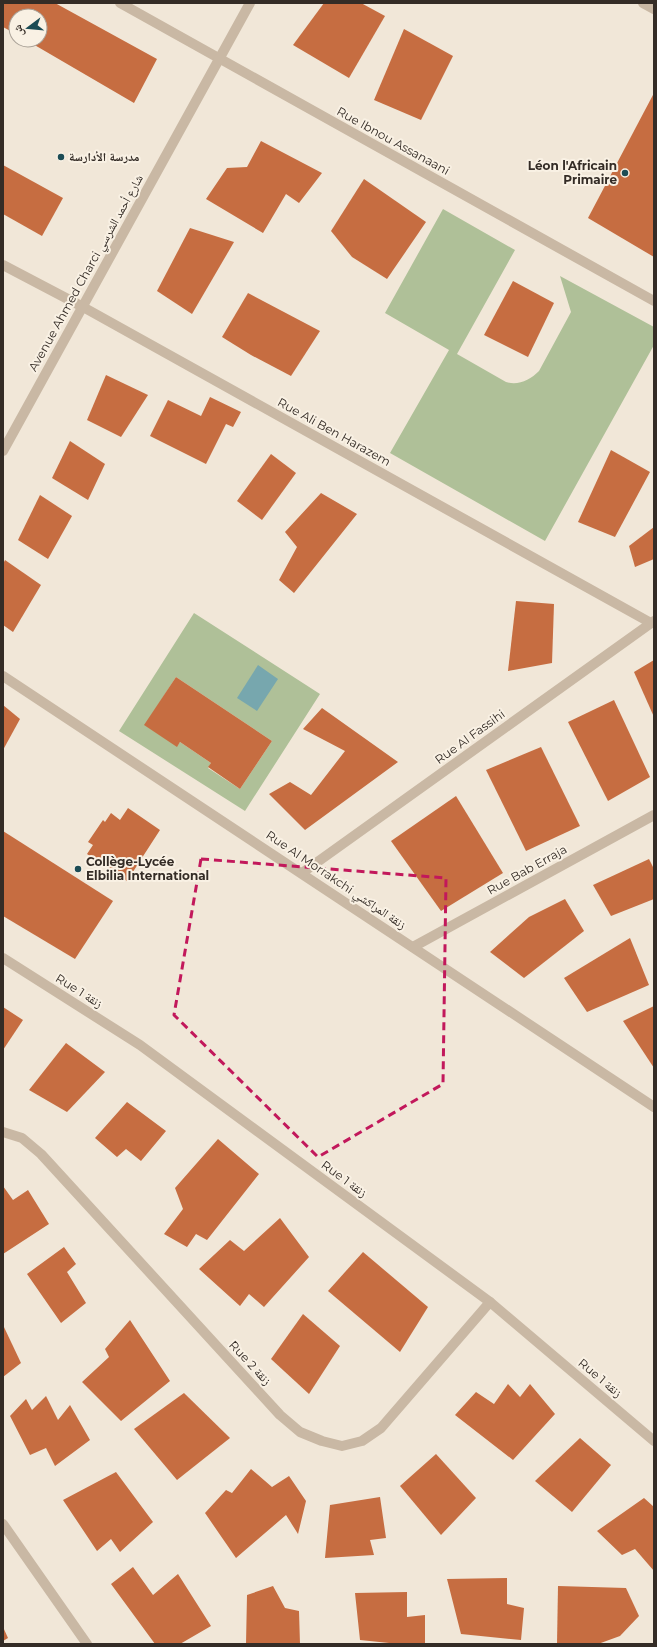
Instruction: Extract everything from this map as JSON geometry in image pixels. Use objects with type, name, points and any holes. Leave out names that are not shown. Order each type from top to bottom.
[{"type":"street","name":"Rue Ibnou Assanaani","points":[[120,3],[654,302]]},
{"type":"street","name":"Avenue Ahmed Charci شارع أحمد الشرسي","points":[[3,451],[250,3]]},
{"type":"street","points":[[642,3],[654,9]]},
{"type":"street","name":"Rue Ali Ben Harazem","points":[[3,265],[83,306],[653,622]]},
{"type":"street","name":"Rue Al Fassihi","points":[[302,873],[653,622]]},
{"type":"street","name":"Rue Al Morrakchi زنقة المراكشي","points":[[3,676],[653,1106]]},
{"type":"street","name":"Rue Bab Erraja","points":[[413,947],[654,815]]},
{"type":"street","name":"Rue 1 زنقة","points":[[3,958],[140,1045],[490,1302],[654,1440]]},
{"type":"street","name":"Rue 2 زنقة","points":[[3,1132],[22,1138],[41,1154],[280,1416],[300,1432],[322,1441],[342,1446],[362,1441],[381,1428],[490,1302]]},
{"type":"street","points":[[3,1524],[87,1644]]},
{"type":"highlighted area","points":[[201,859],[446,878],[443,1084],[318,1157],[174,1015]]},
{"type":"green space","points":[[443,209],[515,250],[457,354],[506,382],[519,383],[532,377],[539,371],[571,312],[560,276],[654,327],[654,345],[545,541],[390,453],[449,350],[385,313]]},
{"type":"green space","points":[[194,613],[320,694],[245,811],[119,731]],"holes":[[[176,677],[272,741],[240,789],[208,768],[211,763],[180,742],[177,746],[145,725]]]},
{"type":"water","points":[[258,665],[278,679],[257,711],[237,698]]},
{"type":"building","points":[[3,3],[55,3],[157,59],[134,103],[40,48],[48,48],[48,8],[8,8],[8,30],[3,27]]},
{"type":"building","points":[[324,3],[361,3],[385,16],[349,78],[293,45]]},
{"type":"building","points":[[404,29],[453,56],[421,120],[374,100]]},
{"type":"building","name":"Léon l'Africain Primaire","points":[[654,93],[654,257],[588,218]]},
{"type":"building","points":[[261,141],[322,173],[299,203],[286,194],[263,233],[206,199],[227,168],[247,167]]},
{"type":"building","points":[[3,165],[63,198],[42,236],[3,214]]},
{"type":"building","points":[[364,179],[426,222],[387,279],[352,257],[331,231]]},
{"type":"building","points":[[190,228],[234,242],[192,314],[157,291]]},
{"type":"building","points":[[513,281],[554,303],[528,357],[484,335]]},
{"type":"building","points":[[248,293],[320,331],[291,376],[251,355],[222,337]]},
{"type":"building","points":[[106,375],[148,395],[121,437],[87,420]]},
{"type":"building","points":[[210,397],[241,412],[233,427],[226,424],[206,464],[150,436],[168,400],[201,416]]},
{"type":"building","points":[[70,441],[105,464],[88,500],[52,478]]},
{"type":"building","points":[[611,450],[650,472],[615,537],[578,522]]},
{"type":"building","points":[[271,454],[296,473],[262,520],[237,501]]},
{"type":"building","points":[[321,493],[357,514],[294,593],[279,580],[297,547],[285,532]]},
{"type":"building","points":[[40,495],[72,516],[48,559],[18,540]]},
{"type":"building","points":[[654,527],[654,559],[635,567],[629,546]]},
{"type":"building","points":[[5,560],[41,585],[13,632],[3,625],[3,564]]},
{"type":"building","points":[[516,601],[554,604],[552,663],[508,671]]},
{"type":"building","points":[[654,660],[654,717],[634,672]]},
{"type":"building","points":[[176,677],[272,741],[240,789],[208,767],[211,763],[180,742],[177,747],[144,725]]},
{"type":"building","points":[[614,700],[650,777],[608,801],[568,722]]},
{"type":"building","points":[[3,705],[20,719],[3,750]]},
{"type":"building","points":[[322,708],[398,762],[305,830],[269,794],[290,782],[311,795],[345,751],[303,729]]},
{"type":"building","points":[[541,747],[580,826],[526,851],[486,770]]},
{"type":"building","points":[[456,796],[503,873],[441,911],[391,841]]},
{"type":"building","points":[[128,808],[160,830],[127,881],[87,854],[93,845],[88,842],[103,820],[105,822],[111,813],[120,820]]},
{"type":"building","points":[[3,831],[113,901],[75,959],[3,916]]},
{"type":"building","points":[[649,859],[654,869],[654,899],[611,916],[593,885]]},
{"type":"building","points":[[565,899],[584,931],[524,978],[490,952],[529,917]]},
{"type":"building","points":[[630,938],[649,985],[587,1012],[564,978]]},
{"type":"building","points":[[654,1006],[654,1068],[623,1021]]},
{"type":"building","points":[[3,1007],[23,1020],[3,1050]]},
{"type":"building","points":[[66,1043],[105,1072],[67,1112],[29,1090]]},
{"type":"building","points":[[127,1102],[166,1131],[141,1161],[126,1149],[117,1157],[95,1138]]},
{"type":"building","points":[[218,1139],[259,1174],[207,1240],[196,1234],[187,1247],[164,1234],[183,1209],[175,1188]]},
{"type":"building","points":[[3,1186],[13,1200],[28,1190],[49,1224],[3,1254]]},
{"type":"building","points":[[280,1218],[309,1257],[264,1307],[249,1294],[240,1306],[199,1269],[230,1240],[244,1251]]},
{"type":"building","points":[[64,1247],[76,1264],[67,1272],[86,1303],[61,1323],[27,1274]]},
{"type":"building","points":[[363,1252],[428,1307],[400,1352],[328,1291]]},
{"type":"building","points":[[303,1314],[340,1346],[309,1394],[271,1359]]},
{"type":"building","points":[[130,1320],[170,1381],[121,1421],[82,1382],[109,1357],[105,1349]]},
{"type":"building","points":[[3,1325],[21,1363],[3,1377]]},
{"type":"building","points":[[508,1384],[520,1397],[530,1384],[555,1414],[513,1460],[455,1415],[476,1392],[494,1404]]},
{"type":"building","points":[[184,1393],[230,1438],[177,1480],[134,1429]]},
{"type":"building","points":[[46,1396],[58,1420],[70,1405],[90,1440],[55,1466],[46,1448],[30,1455],[10,1416],[26,1399],[32,1410]]},
{"type":"building","points":[[580,1438],[611,1465],[572,1512],[535,1481]]},
{"type":"building","points":[[436,1454],[476,1498],[441,1535],[400,1486]]},
{"type":"building","points":[[251,1469],[272,1487],[289,1476],[306,1501],[298,1534],[286,1515],[236,1558],[205,1513],[226,1490],[232,1493]]},
{"type":"building","points":[[116,1472],[153,1522],[120,1552],[111,1539],[97,1551],[63,1500]]},
{"type":"building","points":[[380,1497],[386,1538],[370,1540],[374,1555],[325,1558],[330,1505]]},
{"type":"building","points":[[644,1498],[654,1507],[654,1571],[635,1549],[622,1555],[597,1531]]},
{"type":"building","points":[[133,1567],[153,1595],[178,1574],[211,1626],[180,1644],[155,1644],[111,1584]]},
{"type":"building","points":[[507,1578],[507,1604],[524,1608],[521,1640],[461,1634],[447,1579]]},
{"type":"building","points":[[273,1586],[285,1608],[299,1611],[300,1644],[246,1644],[247,1595]]},
{"type":"building","points":[[558,1586],[626,1588],[639,1616],[620,1636],[598,1644],[557,1644]]},
{"type":"building","points":[[407,1592],[407,1617],[425,1615],[425,1644],[399,1644],[360,1640],[355,1593]]},
{"type":"building","points":[[3,1627],[8,1638],[3,1641]]},
{"type":"place","name":"مدرسة الأدارسة","points":[[61,157]]},
{"type":"place","name":"Léon l'Africain Primaire","points":[[625,173]]},
{"type":"place","name":"Collège-Lycée Elbilia International","points":[[78,869]]}]
